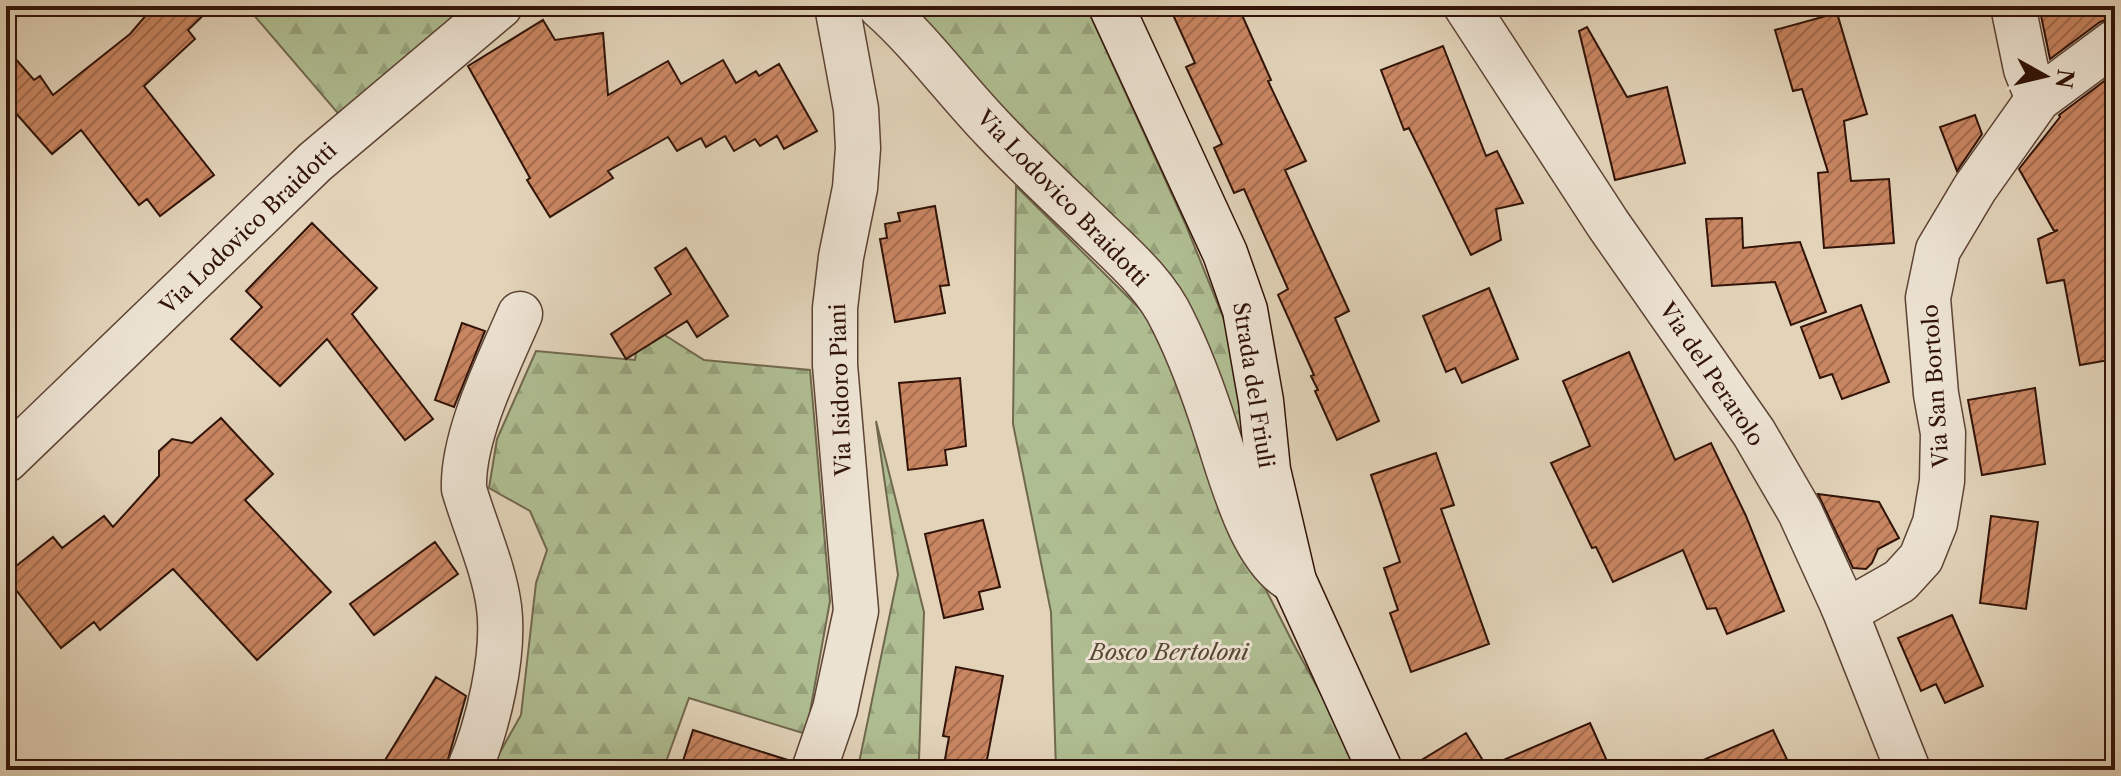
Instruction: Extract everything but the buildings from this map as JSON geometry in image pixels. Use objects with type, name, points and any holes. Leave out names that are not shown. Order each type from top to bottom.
[{"type":"street","name":"Via Lodovico Braidotti","points":[[6,460],[315,162],[500,6]]},
{"type":"street","name":"Via Isidoro Piani","points":[[814,770],[833,717],[856,611],[844,487],[835,308],[855,188],[858,148],[856,109],[837,6]]},
{"type":"street","name":"Via Lodovico Braidotti","points":[[880,6],[919,43],[994,130],[1144,278],[1172,318],[1217,434],[1236,496],[1260,544],[1283,576],[1294,581]]},
{"type":"street","name":"Strada del Friuli","points":[[1111,6],[1225,253],[1245,310],[1261,401],[1268,470],[1294,581],[1380,770]]},
{"type":"street","name":"Via del Perarolo","points":[[1466,6],[1600,212],[1754,433],[1800,512],[1843,606],[1908,770]]},
{"type":"street","points":[[2013,6],[2026,69],[2038,99]]},
{"type":"street","name":"Via San Bortolo","points":[[1843,606],[1863,602],[1900,581],[1921,558],[1935,523],[1942,481],[1943,433],[1936,394],[1928,298],[1938,250],[1975,188],[2038,99],[2115,42]]},
{"type":"street","points":[[469,770],[485,729],[492,700],[499,641],[499,607],[464,489],[463,469],[486,395],[520,314]]},
{"type":"green space","points":[[246,6],[488,6],[342,118]]},
{"type":"green space","points":[[907,6],[1086,6],[1185,223],[1225,322],[1248,431],[1252,510],[1223,405]]},
{"type":"green space","name":"Bosco Bertoloni","points":[[1016,186],[1145,314],[1162,335],[1230,519],[1294,645],[1363,770],[1056,770],[1051,612],[1013,424]]},
{"type":"green space","points":[[641,320],[704,360],[810,370],[830,601],[806,734],[689,698],[663,770],[490,770],[521,715],[536,583],[547,550],[530,511],[489,488],[497,439],[536,351],[635,360]]},
{"type":"green space","points":[[876,421],[924,612],[919,760],[916,770],[855,770],[898,575]]}]
